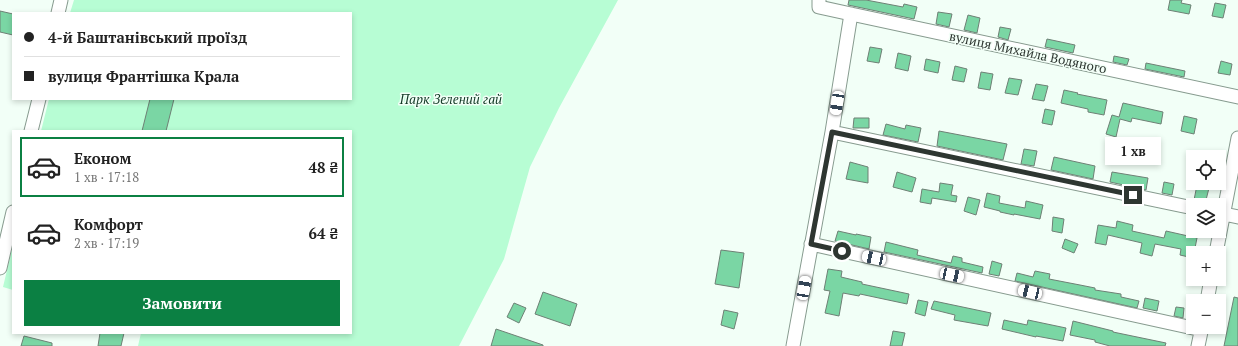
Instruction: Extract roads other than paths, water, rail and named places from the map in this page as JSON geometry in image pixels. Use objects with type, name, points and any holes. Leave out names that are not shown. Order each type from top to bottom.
[{"type":"street","points":[[58,12],[61,0]]},
{"type":"street","name":"вулиця Михайла Водяного","points":[[819,4],[851,14],[1238,97]]},
{"type":"street","points":[[793,346],[832,132],[851,14]]},
{"type":"street","points":[[31,130],[38,100]]},
{"type":"street","points":[[832,132],[1186,207]]},
{"type":"street","points":[[1225,198],[1238,138]]},
{"type":"street","points":[[1226,215],[1238,217]]},
{"type":"street","points":[[0,268],[12,216]]},
{"type":"street","points":[[811,244],[1186,325]]},
{"type":"street","points":[[1198,346],[1201,334]]},
{"type":"park label","name":"Парк Зелений гай","points":[[451,99]]}]
